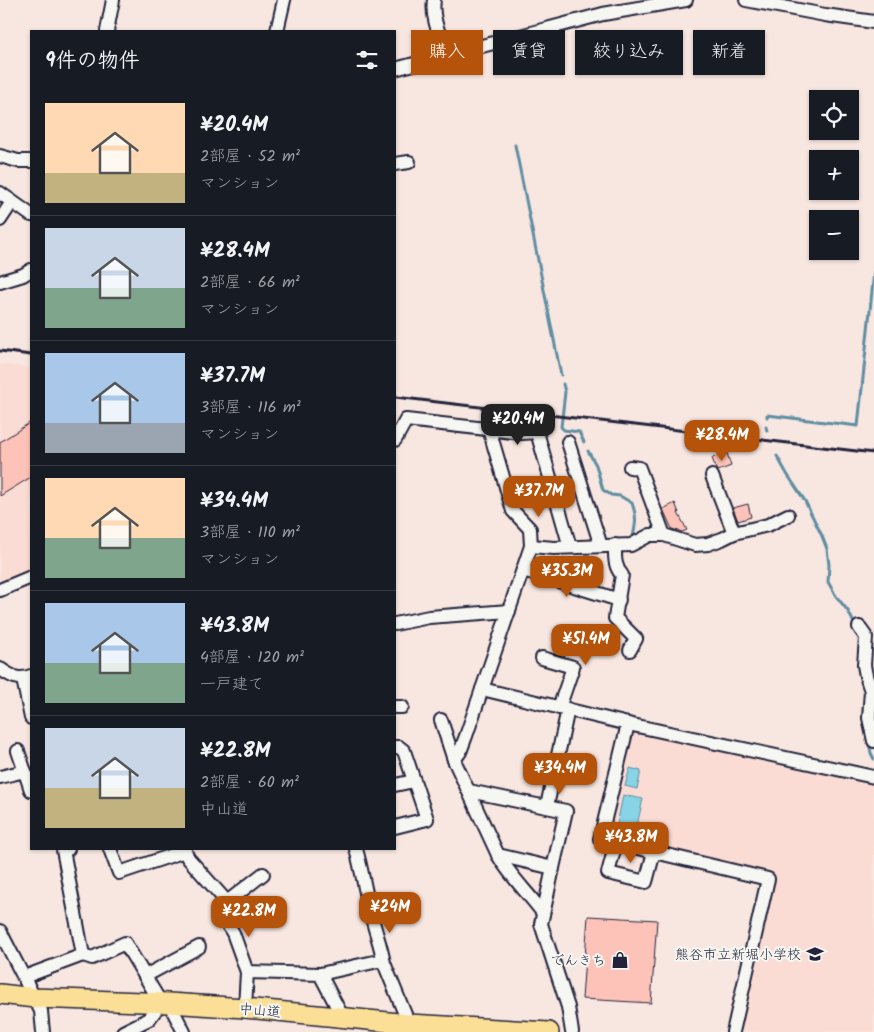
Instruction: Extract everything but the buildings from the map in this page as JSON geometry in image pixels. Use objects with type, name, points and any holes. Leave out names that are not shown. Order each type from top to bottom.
[{"type":"highway","name":"中山道","points":[[5,995],[245,1008],[409,1024],[549,1032]]},
{"type":"street","points":[[107,30],[113,0]]},
{"type":"street","points":[[277,30],[284,0]]},
{"type":"street","points":[[434,0],[434,17],[438,30]]},
{"type":"street","points":[[483,46],[604,14],[686,0]]},
{"type":"street","points":[[746,0],[825,16],[874,22]]},
{"type":"street","points":[[396,69],[411,65]]},
{"type":"street","points":[[0,156],[30,162]]},
{"type":"street","points":[[396,164],[409,162]]},
{"type":"street","points":[[0,194],[30,214]]},
{"type":"street","points":[[0,220],[12,202]]},
{"type":"street","points":[[0,282],[23,275],[30,271]]},
{"type":"street","points":[[396,438],[406,420],[522,433],[537,432],[570,547]]},
{"type":"street","points":[[454,760],[460,752],[466,736],[531,546],[530,529],[513,511],[489,429]]},
{"type":"street","points":[[568,442],[601,546]]},
{"type":"street","points":[[630,467],[639,468],[664,535]]},
{"type":"street","points":[[712,476],[734,533]]},
{"type":"street","points":[[531,546],[554,548],[631,545],[650,535],[664,535],[695,545],[708,544],[734,533],[768,524],[788,515]]},
{"type":"street","points":[[615,545],[614,561],[622,575],[615,618],[636,640],[630,650]]},
{"type":"street","points":[[523,570],[618,600]]},
{"type":"street","points":[[0,590],[30,577]]},
{"type":"street","points":[[396,624],[429,616],[509,611]]},
{"type":"street","points":[[874,630],[860,627],[866,637],[864,665],[871,691],[869,718],[874,741]]},
{"type":"street","points":[[542,658],[572,667],[547,806]]},
{"type":"street","points":[[0,669],[12,677],[27,677],[30,708]]},
{"type":"street","points":[[482,690],[628,724],[874,777]]},
{"type":"street","points":[[442,720],[454,760],[498,855],[506,868],[543,913]]},
{"type":"street","points":[[628,724],[600,839],[768,879],[733,1032]]},
{"type":"street","points":[[396,747],[404,751],[427,819],[396,828]]},
{"type":"street","points":[[18,751],[30,787]]},
{"type":"street","points":[[0,777],[25,771]]},
{"type":"street","points":[[396,785],[414,781]]},
{"type":"street","points":[[469,791],[566,811],[541,924],[568,1007],[572,1032]]},
{"type":"street","points":[[616,843],[608,873],[646,882],[654,852]]},
{"type":"street","points":[[64,850],[83,955]]},
{"type":"street","points":[[110,850],[119,873],[184,850],[188,858],[227,902]]},
{"type":"street","points":[[356,850],[375,934],[383,960],[409,1024]]},
{"type":"street","points":[[498,855],[553,868]]},
{"type":"street","points":[[245,1008],[247,972],[233,933],[218,909],[263,874]]},
{"type":"street","points":[[0,931],[41,1011],[43,1032]]},
{"type":"street","points":[[24,977],[83,955],[92,958],[124,942],[184,1032]]},
{"type":"street","points":[[145,976],[199,947]]},
{"type":"street","points":[[247,972],[320,974],[383,960]]},
{"type":"street","points":[[320,974],[342,1018]]},
{"type":"street","points":[[123,1032],[149,1019],[165,1003]]},
{"type":"shaded area","points":[[0,364],[30,368],[30,573],[0,587]]},
{"type":"shaded area","name":"熊谷市立新堀小学校","points":[[632,731],[874,784],[874,1032],[756,1032],[739,1030],[775,878],[607,833]]},
{"type":"water","points":[[630,768],[641,771],[637,789],[625,786]]},
{"type":"water","points":[[623,795],[643,799],[635,834],[616,830]]},
{"type":"waterway","points":[[515,145],[561,375]]},
{"type":"waterway","points":[[767,417],[767,415],[858,426],[874,272]]},
{"type":"waterway","points":[[563,384],[565,392],[561,427],[564,430],[579,432],[584,442]]},
{"type":"waterway","points":[[766,427],[767,431]]},
{"type":"waterway","points":[[588,451],[596,465],[603,490],[632,503],[636,520],[633,537]]},
{"type":"waterway","points":[[777,456],[805,501],[822,536],[827,549],[829,565],[828,582],[848,611],[856,627]]},
{"type":"waterway","points":[[869,743],[874,759]]},
{"type":"railway","points":[[0,351],[30,355]]},
{"type":"railway","points":[[396,397],[874,453]]},
{"type":"place","name":"熊谷市立新堀小学校","points":[[815,954]]},
{"type":"place","name":"でんきち","points":[[620,960]]}]
